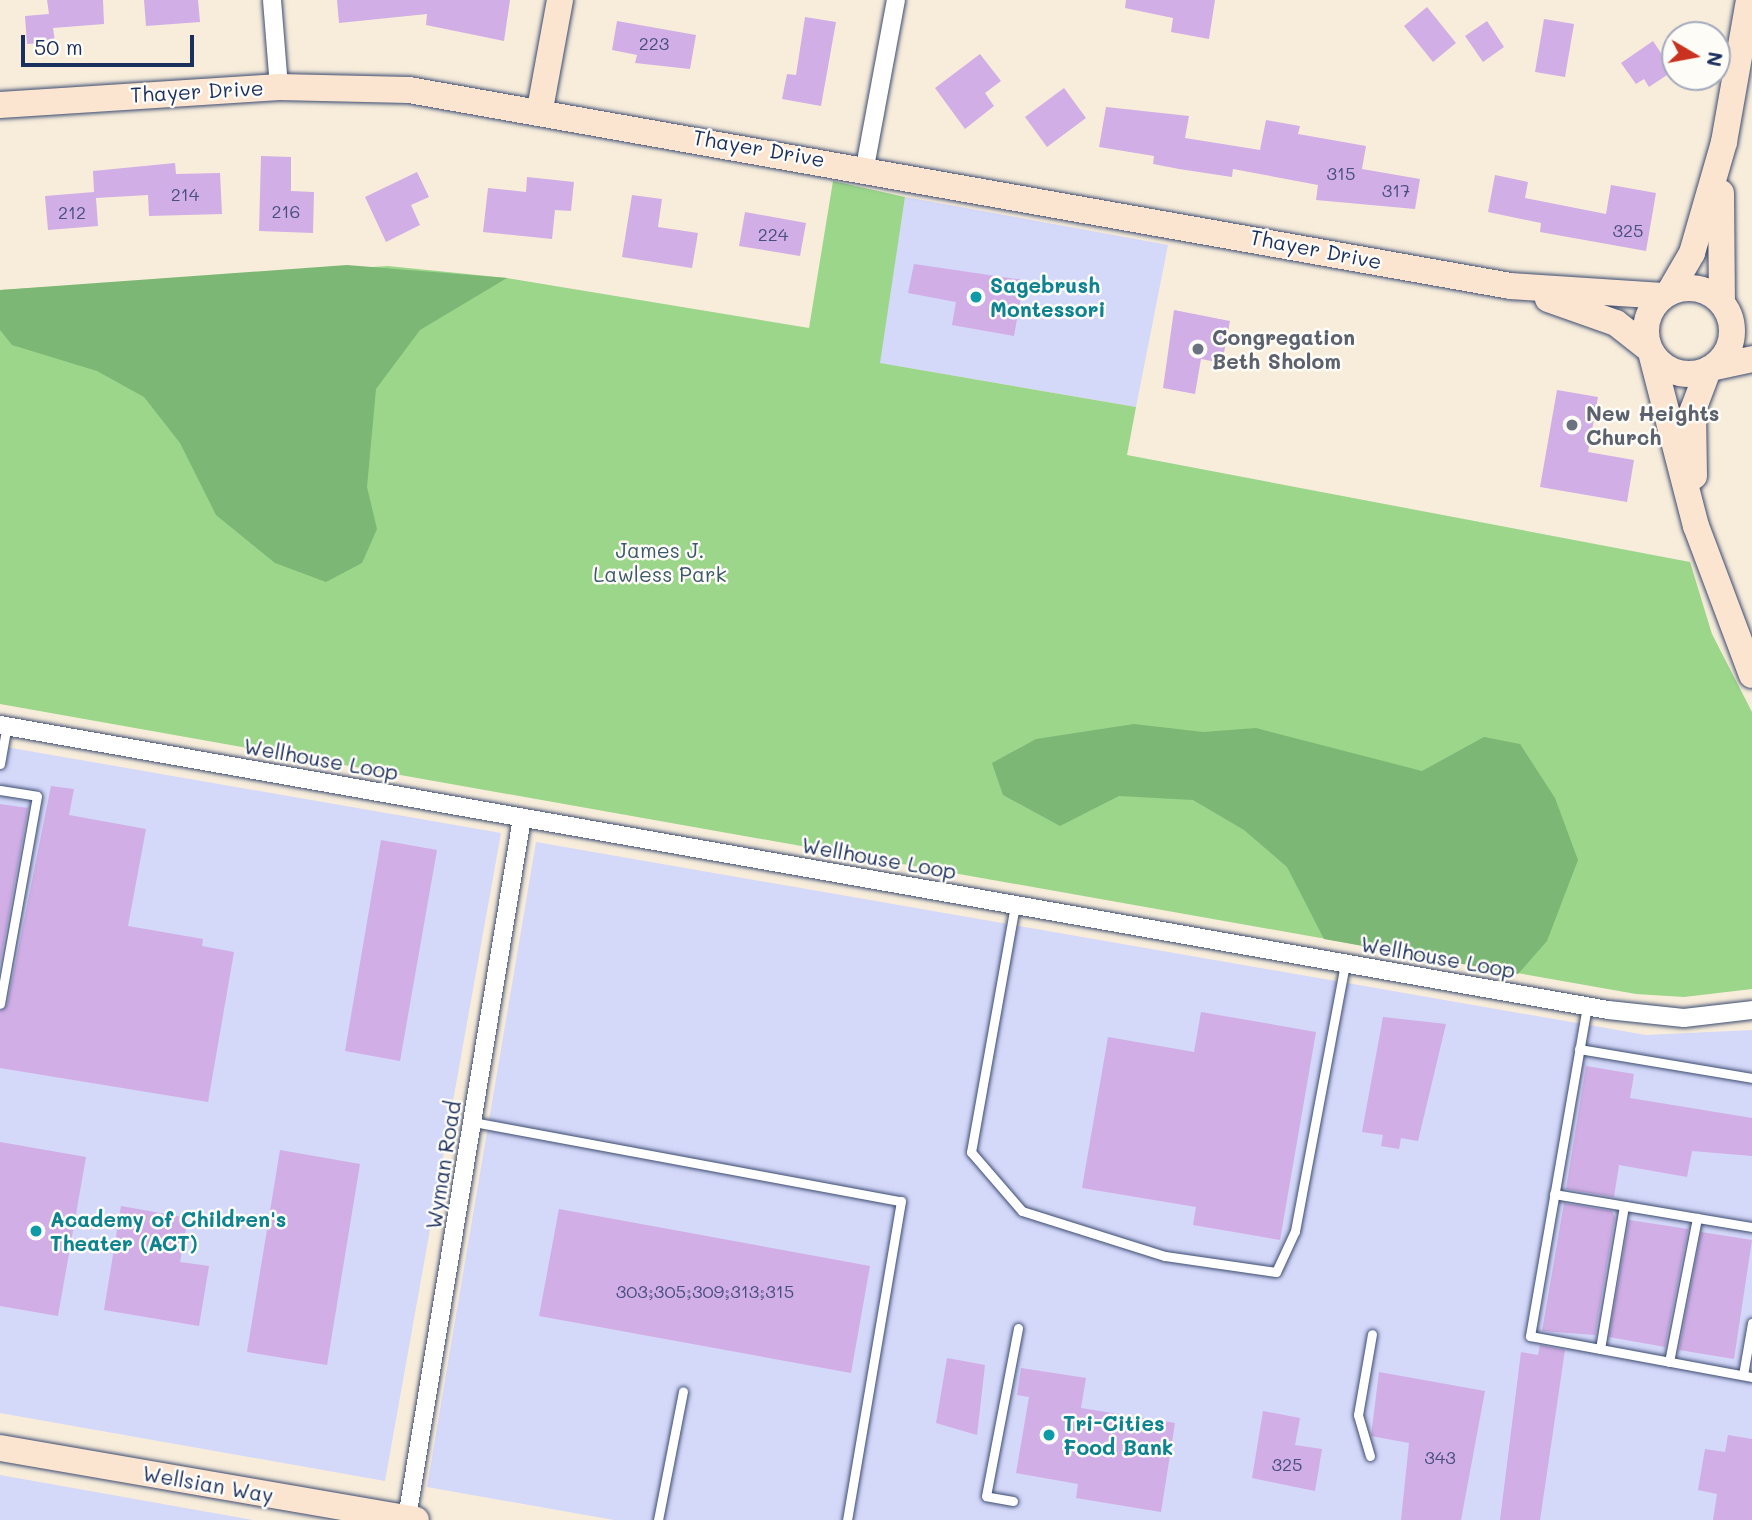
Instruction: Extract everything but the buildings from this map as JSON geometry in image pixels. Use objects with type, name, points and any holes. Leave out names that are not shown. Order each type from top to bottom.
[{"type":"street","points":[[272,0],[279,87]]},
{"type":"street","points":[[540,109],[560,0]]},
{"type":"street","points":[[865,167],[896,0]]},
{"type":"street","points":[[1712,574],[1693,443],[1696,398],[1732,335],[1724,305],[1717,251],[1724,142],[1746,2]]},
{"type":"street","name":"Thayer Drive","points":[[0,105],[279,87],[409,90],[540,109],[1510,286],[1667,293]]},
{"type":"street","points":[[1724,142],[1692,253],[1646,320],[1651,353],[1712,574],[1752,675]]},
{"type":"street","name":"Thayer Drive","points":[[1510,286],[1616,323],[1651,353]]},
{"type":"street","points":[[1667,293],[1704,290],[1752,324]]},
{"type":"street","points":[[1651,353],[1682,375],[1752,359]]},
{"type":"street","name":"Wellhouse Loop","points":[[4,726],[1587,1006],[1684,1018],[1752,1010]]},
{"type":"street","name":"Wyman Road","points":[[412,1519],[522,818]]},
{"type":"street","name":"Wellsian Way","points":[[0,1448],[412,1519]]},
{"type":"lane","points":[[0,764],[4,726]]},
{"type":"lane","points":[[0,790],[37,796],[0,1004]]},
{"type":"lane","points":[[1015,905],[971,1152],[1022,1210],[1165,1256],[1276,1272],[1295,1231],[1345,964]]},
{"type":"lane","points":[[1587,1006],[1530,1336],[1747,1376],[1752,1323]]},
{"type":"lane","points":[[1579,1049],[1752,1078]]},
{"type":"lane","points":[[473,1122],[901,1201],[847,1520]]},
{"type":"lane","points":[[1554,1194],[1752,1227]]},
{"type":"lane","points":[[1600,1349],[1624,1206]]},
{"type":"lane","points":[[1669,1362],[1697,1218]]},
{"type":"lane","points":[[1013,1501],[986,1496],[1018,1328]]},
{"type":"lane","points":[[1370,1456],[1358,1415],[1372,1334]]},
{"type":"lane","points":[[658,1520],[683,1391]]},
{"type":"shaded area","points":[[905,197],[1168,245],[1136,407],[879,363]]},
{"type":"shaded area","points":[[0,746],[501,833],[385,1481],[0,1413]]},
{"type":"shaded area","points":[[536,842],[1646,1035],[1752,1030],[1752,1520],[614,1520],[427,1487]]},
{"type":"shaded area","points":[[0,1475],[253,1520],[0,1520]]},
{"type":"green space","name":"James J. Lawless Park","points":[[833,181],[905,197],[880,363],[1136,407],[1127,455],[1690,562],[1712,634],[1752,712],[1752,989],[1684,997],[1636,994],[0,704],[0,290],[388,266],[507,278],[809,328]]},
{"type":"green space","points":[[347,265],[507,278],[420,330],[376,389],[367,487],[377,529],[362,563],[326,582],[275,563],[216,515],[180,443],[144,397],[97,371],[12,345],[0,330],[0,290]]},
{"type":"green space","points":[[1134,724],[1203,732],[1256,728],[1422,771],[1484,737],[1520,744],[1555,798],[1578,860],[1547,941],[1518,974],[1324,939],[1287,867],[1244,830],[1193,800],[1119,796],[1060,826],[1003,795],[992,763],[1036,739]]},
{"type":"place","name":"Sagebrush Montessori","points":[[976,297]]},
{"type":"place","name":"Congregation Beth Sholom","points":[[1198,349]]},
{"type":"place","name":"New Heights Church","points":[[1572,425]]},
{"type":"place","name":"Academy of Children's Theater (ACT)","points":[[36,1231]]},
{"type":"place","name":"Tri-Cities Food Bank","points":[[1049,1435]]}]
